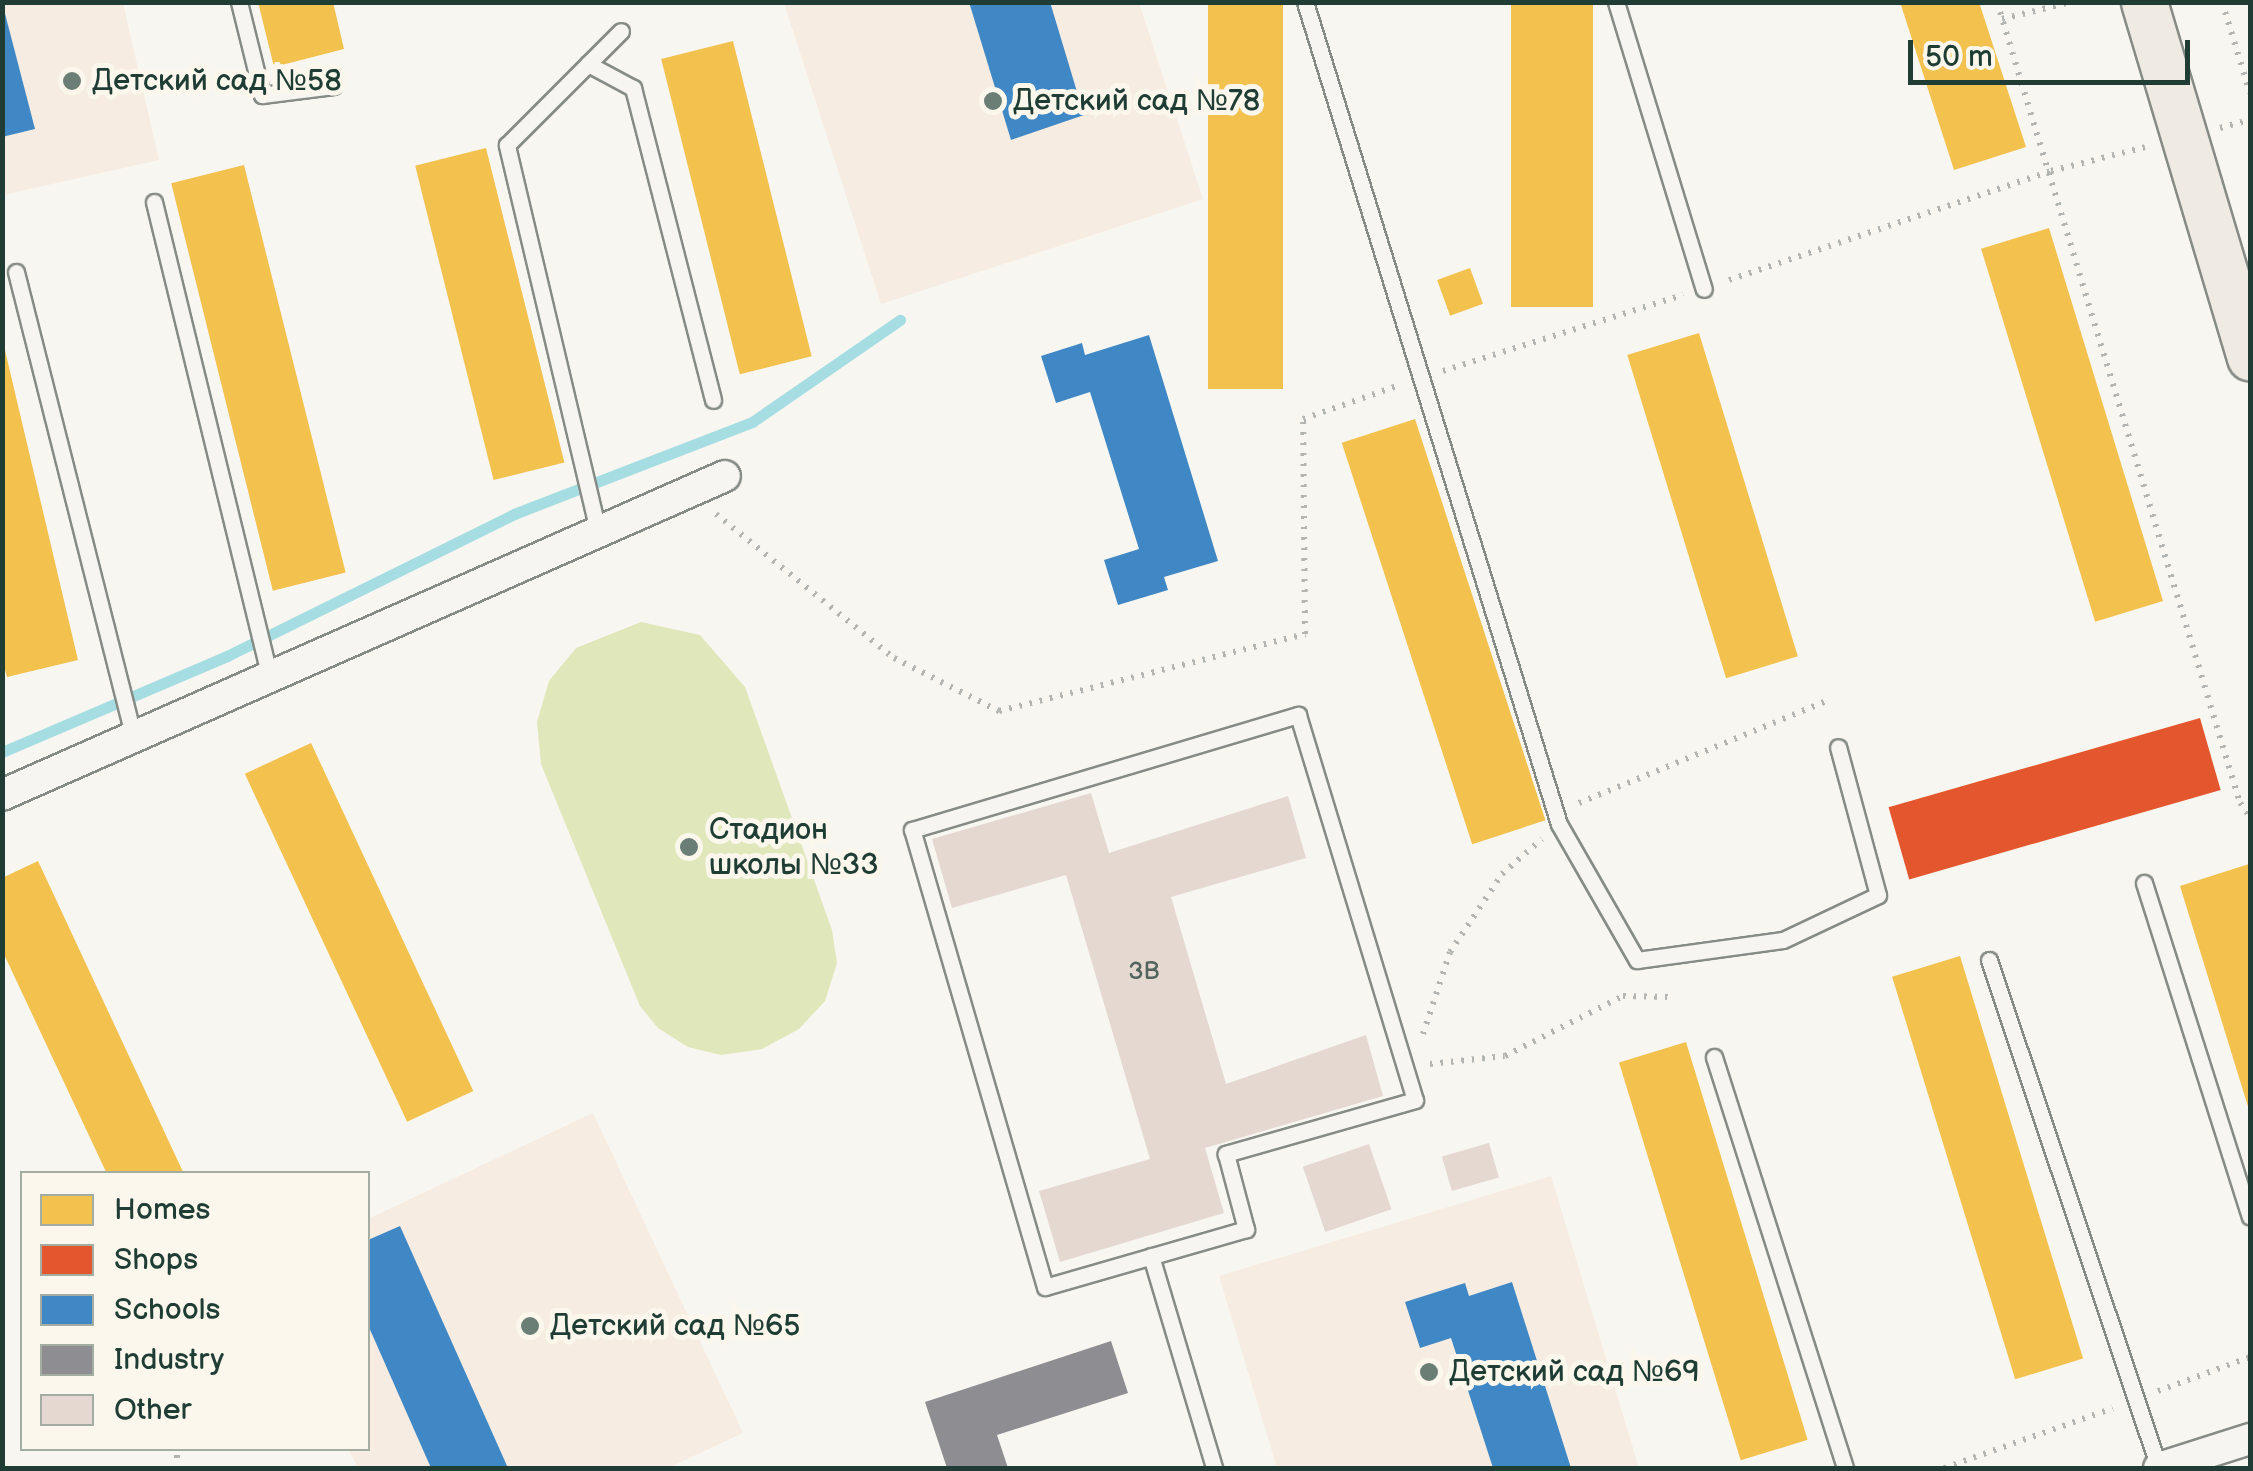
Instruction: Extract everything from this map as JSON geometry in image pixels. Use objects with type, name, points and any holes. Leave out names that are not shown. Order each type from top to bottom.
[{"type":"main road","points":[[2144,2],[2248,343]]},
{"type":"street","points":[[2,795],[599,536],[725,476]]},
{"type":"street","points":[[2168,1467],[2250,1439]]},
{"type":"lane","points":[[239,2],[262,96],[334,86]]},
{"type":"lane","points":[[1305,2],[1559,824],[1637,960],[1783,940],[1878,895],[1838,747]]},
{"type":"lane","points":[[1616,2],[1704,289]]},
{"type":"lane","points":[[599,536],[507,145],[621,31]]},
{"type":"lane","points":[[588,64],[633,88],[713,400]]},
{"type":"lane","points":[[154,202],[270,678]]},
{"type":"lane","points":[[16,272],[134,737]]},
{"type":"lane","points":[[1298,715],[1409,1067],[1415,1100],[1226,1154],[1246,1229],[1045,1287],[912,830],[1298,715]]},
{"type":"lane","points":[[2144,883],[2250,1217]]},
{"type":"lane","points":[[1989,960],[2136,1399],[2168,1467]]},
{"type":"lane","points":[[1714,1057],[1845,1468]]},
{"type":"lane","points":[[1151,1256],[1214,1468]]},
{"type":"path","points":[[1997,2],[2240,803],[2250,817]]},
{"type":"path","points":[[2002,19],[2071,2]]},
{"type":"path","points":[[2222,2],[2250,92]]},
{"type":"path","points":[[694,492],[894,658],[998,711],[1305,634],[1303,418],[1704,289],[2051,171]]},
{"type":"path","points":[[1409,1067],[1505,1056],[1622,996],[1670,996]]},
{"type":"path","points":[[1944,1468],[2250,1357]]},
{"type":"shaded area","name":"Детский сад №58","points":[[2,3],[123,3],[159,160],[3,195]]},
{"type":"shaded area","name":"Детский сад №78","points":[[784,3],[1139,3],[1203,199],[881,304]]},
{"type":"shaded area","name":"Детский сад №65","points":[[593,1113],[743,1433],[668,1468],[358,1468],[349,1451],[370,1451],[370,1218]]},
{"type":"shaded area","name":"Детский сад №69","points":[[1551,1176],[1639,1468],[1277,1468],[1219,1276]]},
{"type":"green space","name":"Стадион школы №33","points":[[641,622],[700,635],[745,687],[832,930],[837,963],[825,1001],[799,1029],[762,1049],[721,1055],[688,1047],[658,1028],[640,1006],[541,764],[537,722],[549,681],[576,648]]},
{"type":"building: Homes","points":[[258,2],[333,2],[344,49],[274,67]]},
{"type":"building: Homes","points":[[1208,2],[1283,2],[1283,389],[1208,389]]},
{"type":"building: Homes","points":[[1511,2],[1593,2],[1593,307],[1511,307]]},
{"type":"building: Homes","points":[[1900,2],[1979,2],[2026,147],[1954,170]]},
{"type":"building: Homes","points":[[733,41],[812,356],[740,374],[661,59]]},
{"type":"building: Homes","points":[[486,148],[564,462],[494,480],[415,166]]},
{"type":"building: Homes","points":[[244,165],[346,573],[273,591],[171,183]]},
{"type":"building: Homes","points":[[2049,228],[2163,601],[2095,622],[1981,249]]},
{"type":"building: Homes","points":[[1470,268],[1483,304],[1450,316],[1437,280]]},
{"type":"building: Homes","points":[[1699,333],[1798,656],[1726,678],[1627,355]]},
{"type":"building: Homes","points":[[4,346],[78,660],[7,677],[2,659]]},
{"type":"building: Homes","points":[[1415,419],[1545,820],[1472,844],[1342,443]]},
{"type":"building: Homes","points":[[311,743],[473,1091],[407,1122],[245,774]]},
{"type":"building: Homes","points":[[38,861],[183,1171],[106,1171],[2,950],[2,878]]},
{"type":"building: Homes","points":[[2249,864],[2250,867],[2250,1113],[2180,886]]},
{"type":"building: Homes","points":[[1960,956],[2083,1359],[2015,1379],[1892,977]]},
{"type":"building: Homes","points":[[1686,1042],[1808,1440],[1741,1460],[1619,1062]]},
{"type":"building: Shops","points":[[2200,718],[2221,790],[1909,879],[1889,807]]},
{"type":"building: Schools","points":[[2,2],[35,129],[2,137]]},
{"type":"building: Schools","name":"Детский сад №78","points":[[969,2],[1050,2],[1084,115],[1011,140]]},
{"type":"building: Schools","points":[[1149,335],[1218,561],[1164,577],[1168,590],[1118,605],[1104,560],[1139,549],[1090,392],[1056,403],[1041,356],[1082,343],[1085,355]]},
{"type":"building: Schools","points":[[400,1226],[508,1468],[431,1468],[370,1330],[370,1239]]},
{"type":"building: Schools","points":[[1512,1282],[1571,1468],[1493,1468],[1451,1338],[1420,1348],[1405,1302],[1465,1283],[1469,1296]]},
{"type":"building: Industry","points":[[1111,1341],[1128,1393],[997,1435],[1008,1468],[947,1468],[925,1402]]},
{"type":"building: Other","points":[[1091,793],[1109,853],[1288,796],[1306,858],[1171,897],[1226,1084],[1366,1035],[1383,1096],[1205,1148],[1224,1213],[1060,1262],[1039,1191],[1150,1159],[1066,875],[952,908],[932,839]]},
{"type":"building: Other","points":[[1489,1143],[1499,1178],[1452,1191],[1442,1157]]},
{"type":"building: Other","points":[[1369,1144],[1391,1209],[1325,1232],[1303,1167]]},
{"type":"waterway","points":[[2,752],[227,656],[514,514],[752,422],[900,320]]},
{"type":"place","name":"Детский сад №58","points":[[72,81]]},
{"type":"place","name":"Детский сад №78","points":[[993,101]]},
{"type":"place","name":"Стадион школы №33","points":[[689,847]]},
{"type":"place","name":"Детский сад №65","points":[[530,1326]]},
{"type":"place","name":"Детский сад №69","points":[[1429,1372]]}]
